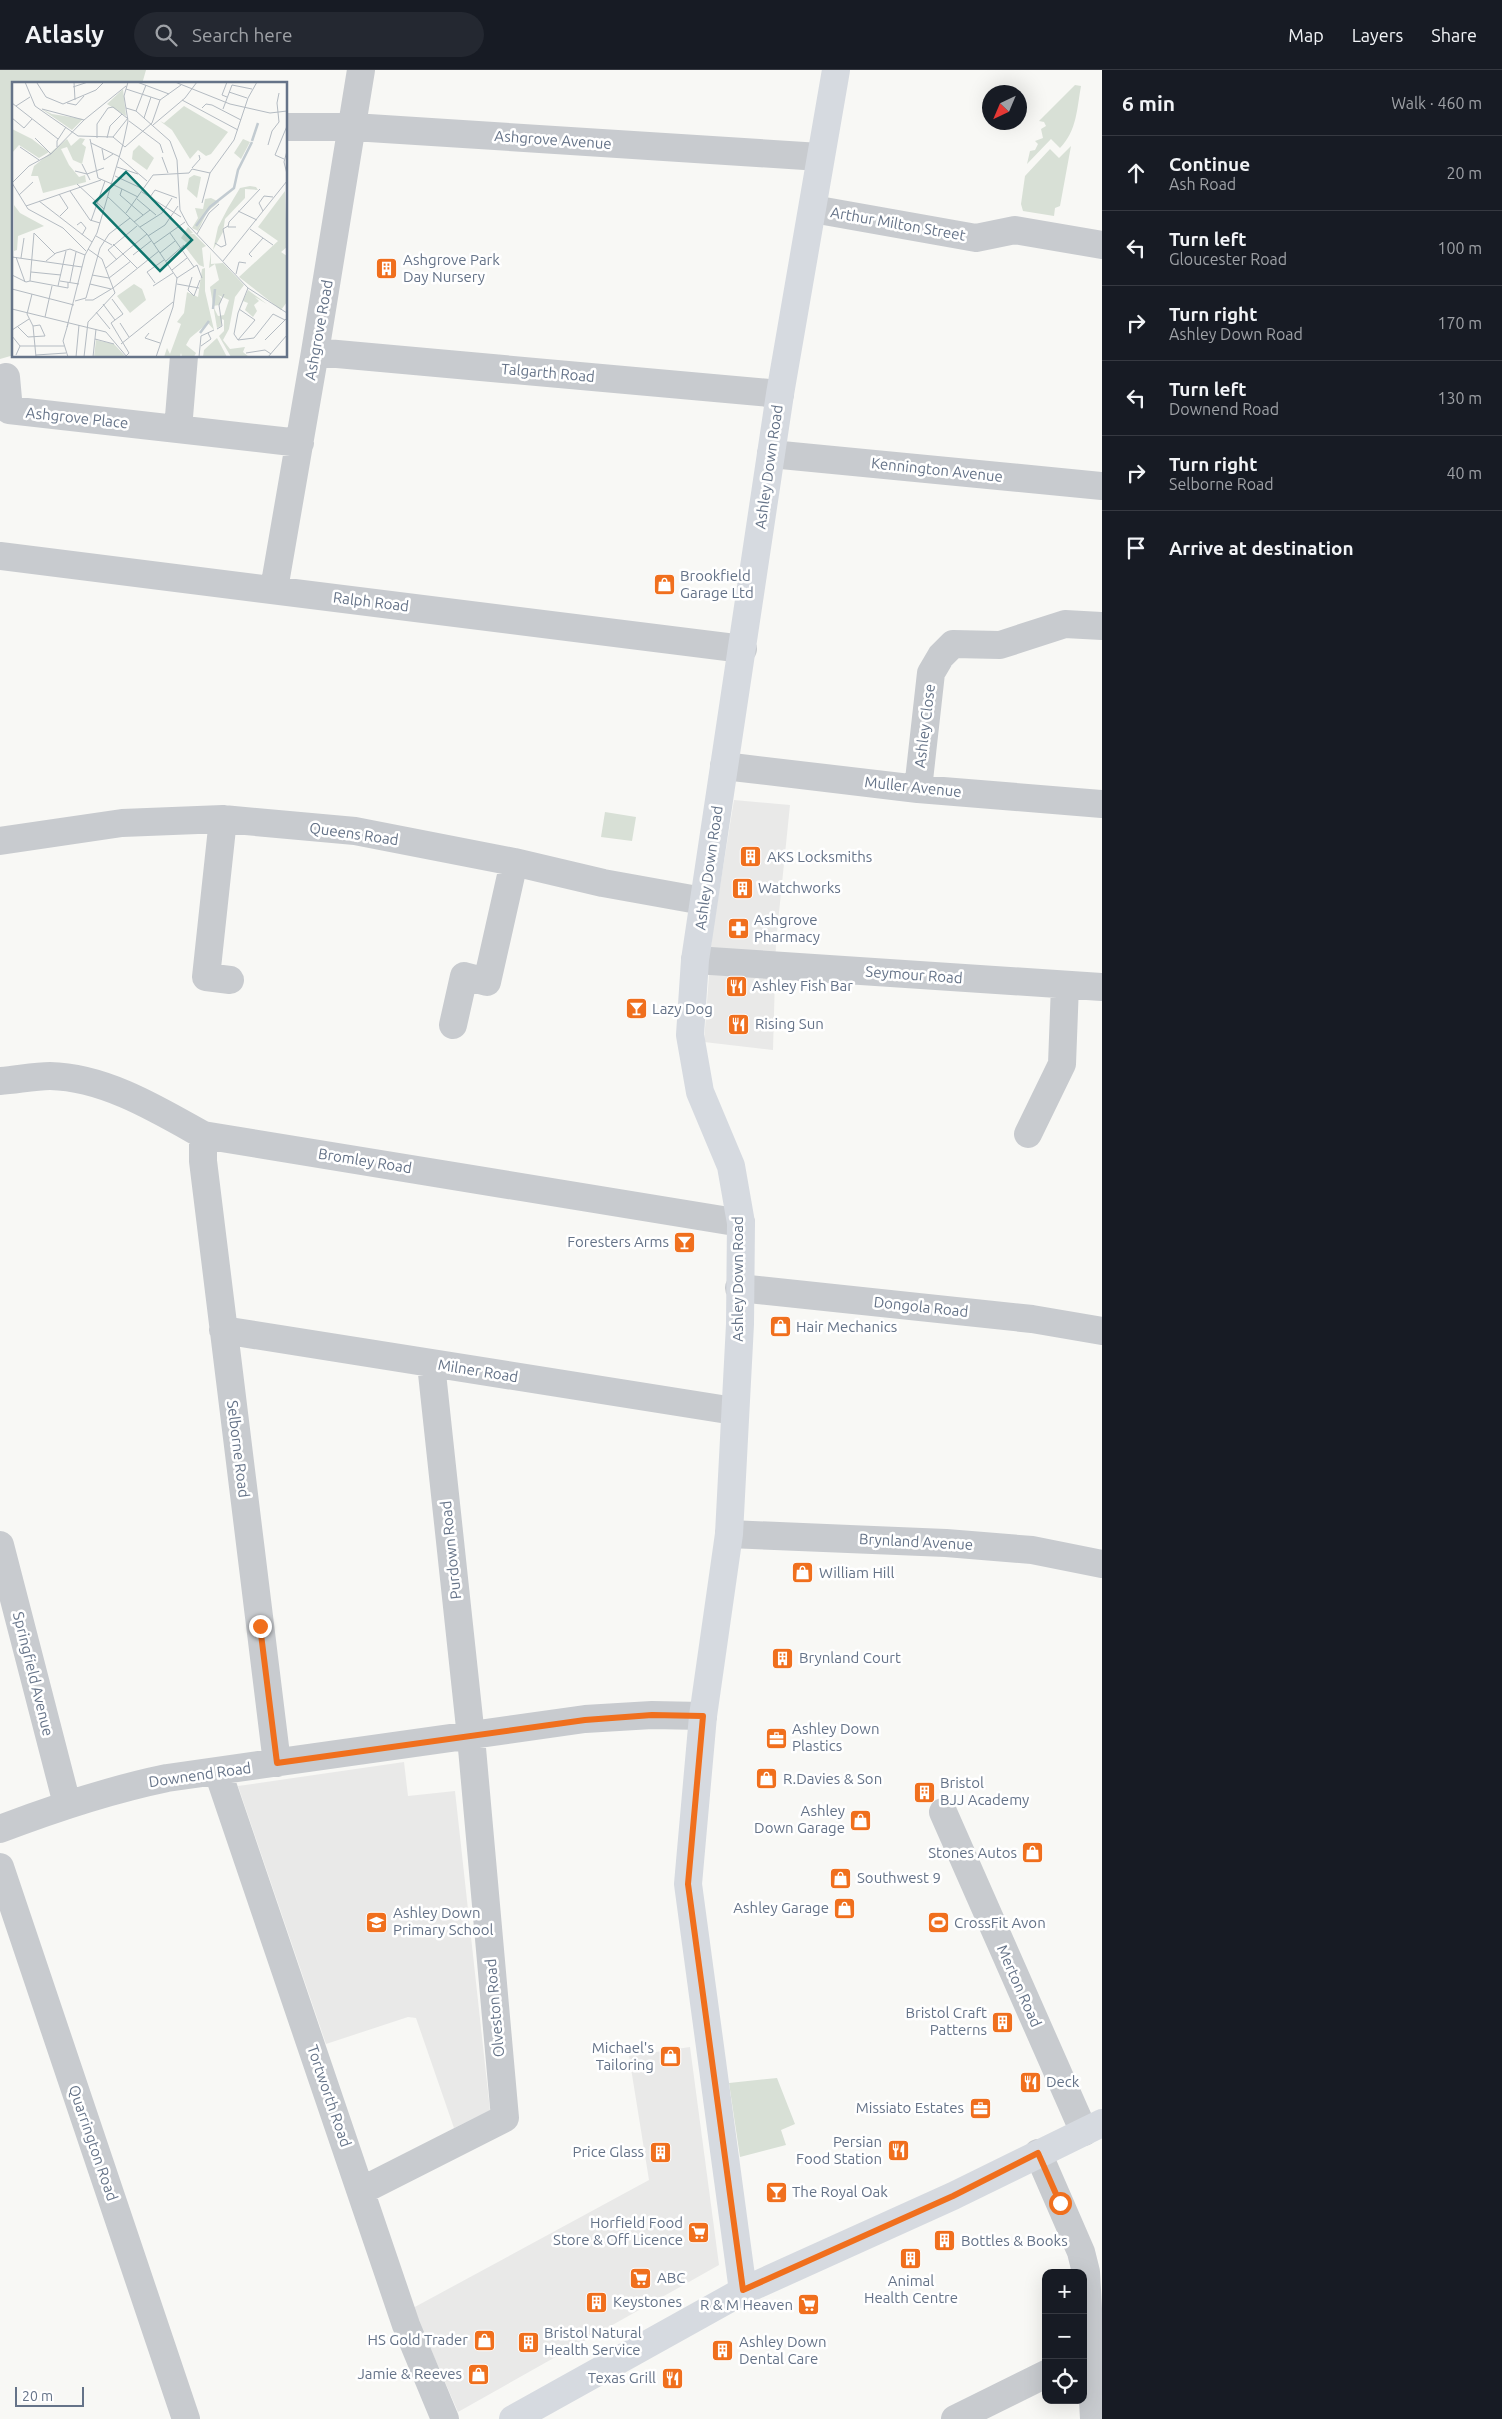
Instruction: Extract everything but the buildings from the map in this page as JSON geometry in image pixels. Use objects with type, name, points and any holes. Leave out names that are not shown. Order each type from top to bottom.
[{"type":"main road","name":"Ashley Down Road","points":[[743,2290],[688,1884],[703,1716],[729,1534],[740,1324],[740,1223],[730,1166],[700,1092],[690,1035],[695,960],[780,394],[836,70]]},
{"type":"main road","points":[[513,2419],[743,2290],[953,2196],[1093,2127]]},
{"type":"street","name":"Ashgrove Road","points":[[274,589],[353,127],[361,70]]},
{"type":"street","name":"Ashgrove Avenue","points":[[288,127],[353,127],[820,157]]},
{"type":"street","name":"Arthur Milton Street","points":[[813,209],[976,238],[1015,230],[1102,244]]},
{"type":"street","name":"Talgarth Road","points":[[315,352],[780,394]]},
{"type":"street","points":[[178,429],[184,358]]},
{"type":"street","name":"Ashgrove Place","points":[[6,377],[9,410],[300,443]]},
{"type":"street","name":"Kennington Avenue","points":[[771,454],[1102,486]]},
{"type":"street","name":"Ralph Road","points":[[0,556],[743,649]]},
{"type":"street","name":"Ashley Close","points":[[918,789],[931,673],[941,656],[953,644],[1000,645],[1065,624],[1102,626]]},
{"type":"street","name":"Muller Avenue","points":[[724,766],[918,789],[1102,804]]},
{"type":"street","points":[[223,819],[206,976],[230,980]]},
{"type":"street","name":"Queens Road","points":[[0,841],[122,823],[223,819],[355,831],[514,862],[603,884],[704,901]]},
{"type":"street","points":[[453,1025],[464,976],[487,982],[514,862]]},
{"type":"street","name":"Seymour Road","points":[[695,960],[1102,987]]},
{"type":"street","points":[[1028,1134],[1062,1064],[1065,985]]},
{"type":"street","name":"Bromley Road","points":[[0,1081],[50,1076],[90,1082],[147,1105],[203,1135],[740,1223]]},
{"type":"street","name":"Selborne Road","points":[[203,1135],[203,1162],[277,1763]]},
{"type":"street","name":"Dongola Road","points":[[739,1288],[1032,1320],[1102,1331]]},
{"type":"street","name":"Milner Road","points":[[223,1330],[734,1411]]},
{"type":"street","name":"Purdown Road","points":[[431,1364],[471,1737]]},
{"type":"street","name":"Brynland Avenue","points":[[729,1534],[946,1543],[1032,1550],[1102,1564]]},
{"type":"street","name":"Springfield Avenue","points":[[2,1562],[67,1804]]},
{"type":"street","name":"Downend Road","points":[[0,1829],[67,1804],[119,1788],[168,1778],[585,1720],[652,1715],[703,1716]]},
{"type":"street","name":"Olveston Road","points":[[361,2191],[505,2118],[471,1737]]},
{"type":"street","name":"Tortworth Road","points":[[218,1772],[406,2326],[445,2419]]},
{"type":"street","name":"Merton Road","points":[[943,1812],[1093,2127]]},
{"type":"street","name":"Quarrington Road","points":[[0,1867],[186,2419]]},
{"type":"street","points":[[1038,2153],[1081,2252],[1086,2272],[1092,2350],[1094,2419]]},
{"type":"street","points":[[955,2419],[1042,2376]]},
{"type":"shaded area","points":[[0,70],[146,70],[143,82],[12,82],[12,356],[0,359]]},
{"type":"shaded area","points":[[1075,85],[1081,86],[1077,111],[1073,127],[1066,141],[1060,148],[1051,139],[1027,164],[1030,151],[1035,150],[1038,144],[1035,141],[1043,138],[1041,129],[1046,126],[1044,122],[1039,121]]},
{"type":"shaded area","points":[[1071,146],[1060,206],[1055,208],[1054,216],[1023,211],[1021,204],[1025,176],[1050,149],[1059,158]]},
{"type":"shaded area","points":[[734,800],[790,805],[776,942],[773,1050],[704,1042],[712,935]]},
{"type":"shaded area","points":[[605,812],[636,817],[632,841],[601,837]]},
{"type":"shaded area","name":"Ashley Down Primary School","points":[[404,1762],[408,1796],[455,1791],[490,2110],[454,2128],[416,2018],[408,2017],[326,2044],[238,1786]]},
{"type":"shaded area","points":[[690,2047],[719,2265],[458,2412],[413,2308],[649,2180],[629,2056]]},
{"type":"shaded area","points":[[777,2078],[795,2124],[781,2130],[786,2145],[740,2157],[729,2083]]},
{"type":"place","name":"Ashgrove Park Day Nursery","points":[[387,269]]},
{"type":"place","name":"Brookfield Garage Ltd","points":[[664,585]]},
{"type":"place","name":"AKS Locksmiths","points":[[751,857]]},
{"type":"place","name":"Watchworks","points":[[742,888]]},
{"type":"place","name":"Ashgrove Pharmacy","points":[[738,929]]},
{"type":"place","name":"Ashley Fish Bar","points":[[736,986]]},
{"type":"place","name":"Lazy Dog","points":[[636,1009]]},
{"type":"place","name":"Rising Sun","points":[[739,1024]]},
{"type":"place","name":"Foresters Arms","points":[[685,1242]]},
{"type":"place","name":"Hair Mechanics","points":[[780,1327]]},
{"type":"place","name":"William Hill","points":[[803,1573]]},
{"type":"place","name":"Brynland Court","points":[[783,1658]]},
{"type":"place","name":"Ashley Down Plastics","points":[[776,1738]]},
{"type":"place","name":"R.Davies & Son","points":[[767,1779]]},
{"type":"place","name":"Bristol BJJ Academy","points":[[924,1792]]},
{"type":"place","name":"Ashley Down Garage","points":[[861,1820]]},
{"type":"place","name":"Stones Autos","points":[[1033,1853]]},
{"type":"place","name":"Southwest 9","points":[[841,1878]]},
{"type":"place","name":"Ashley Garage","points":[[845,1908]]},
{"type":"place","name":"Ashley Down Primary School","points":[[377,1922]]},
{"type":"place","name":"CrossFit Avon","points":[[938,1923]]},
{"type":"place","name":"Bristol Craft Patterns","points":[[1003,2022]]},
{"type":"place","name":"Michael's Tailoring","points":[[670,2057]]},
{"type":"place","name":"Deck","points":[[1030,2082]]},
{"type":"place","name":"Missiato Estates","points":[[980,2108]]},
{"type":"place","name":"Persian Food Station","points":[[898,2151]]},
{"type":"place","name":"Price Glass","points":[[660,2152]]},
{"type":"place","name":"The Royal Oak","points":[[776,2192]]},
{"type":"place","name":"Horfield Food Store & Off Licence","points":[[699,2232]]},
{"type":"place","name":"Bottles & Books","points":[[945,2241]]},
{"type":"place","name":"Animal Health Centre","points":[[911,2258]]},
{"type":"place","name":"ABC","points":[[641,2278]]},
{"type":"place","name":"Keystones","points":[[597,2302]]},
{"type":"place","name":"R & M Heaven","points":[[809,2305]]},
{"type":"place","name":"HS Gold Trader","points":[[484,2340]]},
{"type":"place","name":"Bristol Natural Health Service","points":[[528,2342]]},
{"type":"place","name":"Ashley Down Dental Care","points":[[723,2351]]},
{"type":"place","name":"Jamie & Reeves","points":[[478,2374]]},
{"type":"place","name":"Texas Grill","points":[[672,2378]]},
{"type":"route","points":[[260,1626],[277,1763],[585,1720],[652,1715],[703,1716],[688,1884],[743,2290],[953,2196],[1038,2153],[1060,2203]]}]
